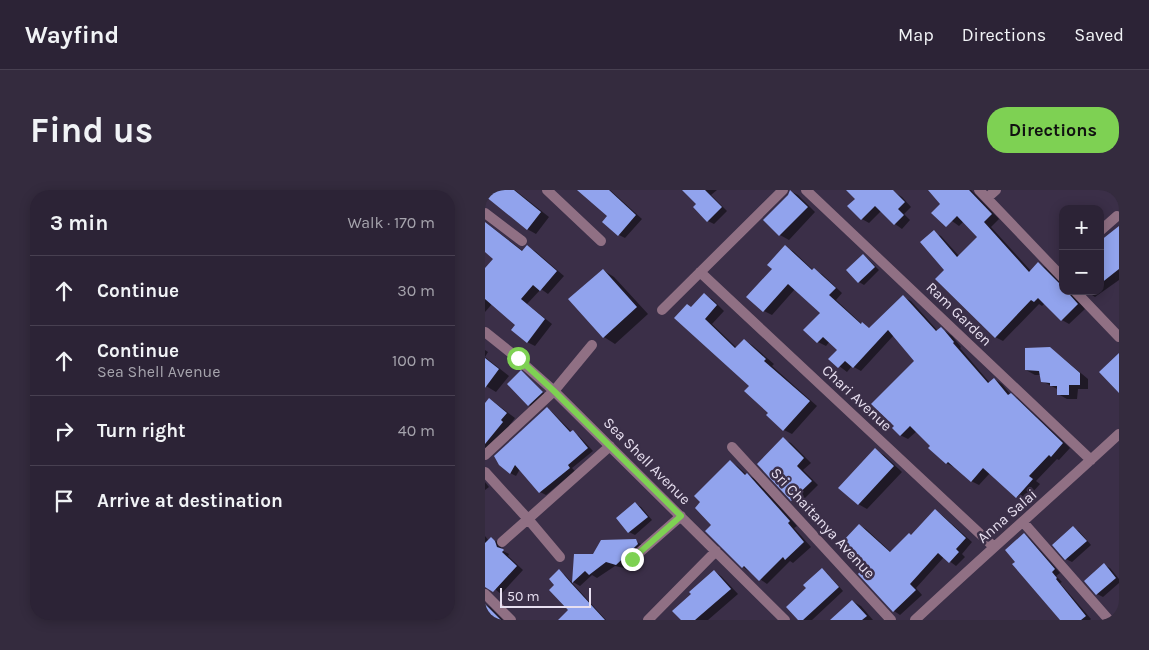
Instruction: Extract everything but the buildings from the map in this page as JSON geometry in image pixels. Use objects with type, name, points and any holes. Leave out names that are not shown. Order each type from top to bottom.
[{"type":"street","points":[[547,190],[601,241]]},
{"type":"street","points":[[662,310],[783,190]]},
{"type":"street","name":"Ram Garden","points":[[807,190],[1091,460]]},
{"type":"street","points":[[979,190],[1059,270]]},
{"type":"street","points":[[987,198],[996,190]]},
{"type":"street","points":[[485,213],[522,241]]},
{"type":"street","points":[[1104,227],[1117,216]]},
{"type":"street","name":"Chari Avenue","points":[[700,272],[993,546]]},
{"type":"street","points":[[1079,295],[1119,337]]},
{"type":"street","name":"Sea Shell Avenue","points":[[485,332],[554,391],[785,620]]},
{"type":"street","points":[[485,455],[554,391],[592,345]]},
{"type":"street","name":"Anna Salai","points":[[915,620],[993,546],[1023,522],[1119,434]]},
{"type":"street","points":[[501,542],[610,446]]},
{"type":"street","name":"Sri Chaitanya Avenue","points":[[732,447],[891,620]]},
{"type":"street","points":[[485,472],[560,557]]},
{"type":"street","points":[[632,559],[681,516]]},
{"type":"street","points":[[1023,522],[1109,620]]},
{"type":"street","points":[[648,620],[716,551]]},
{"type":"street","points":[[485,594],[511,620]]},
{"type":"route","points":[[518,358],[681,516],[632,559]]}]
